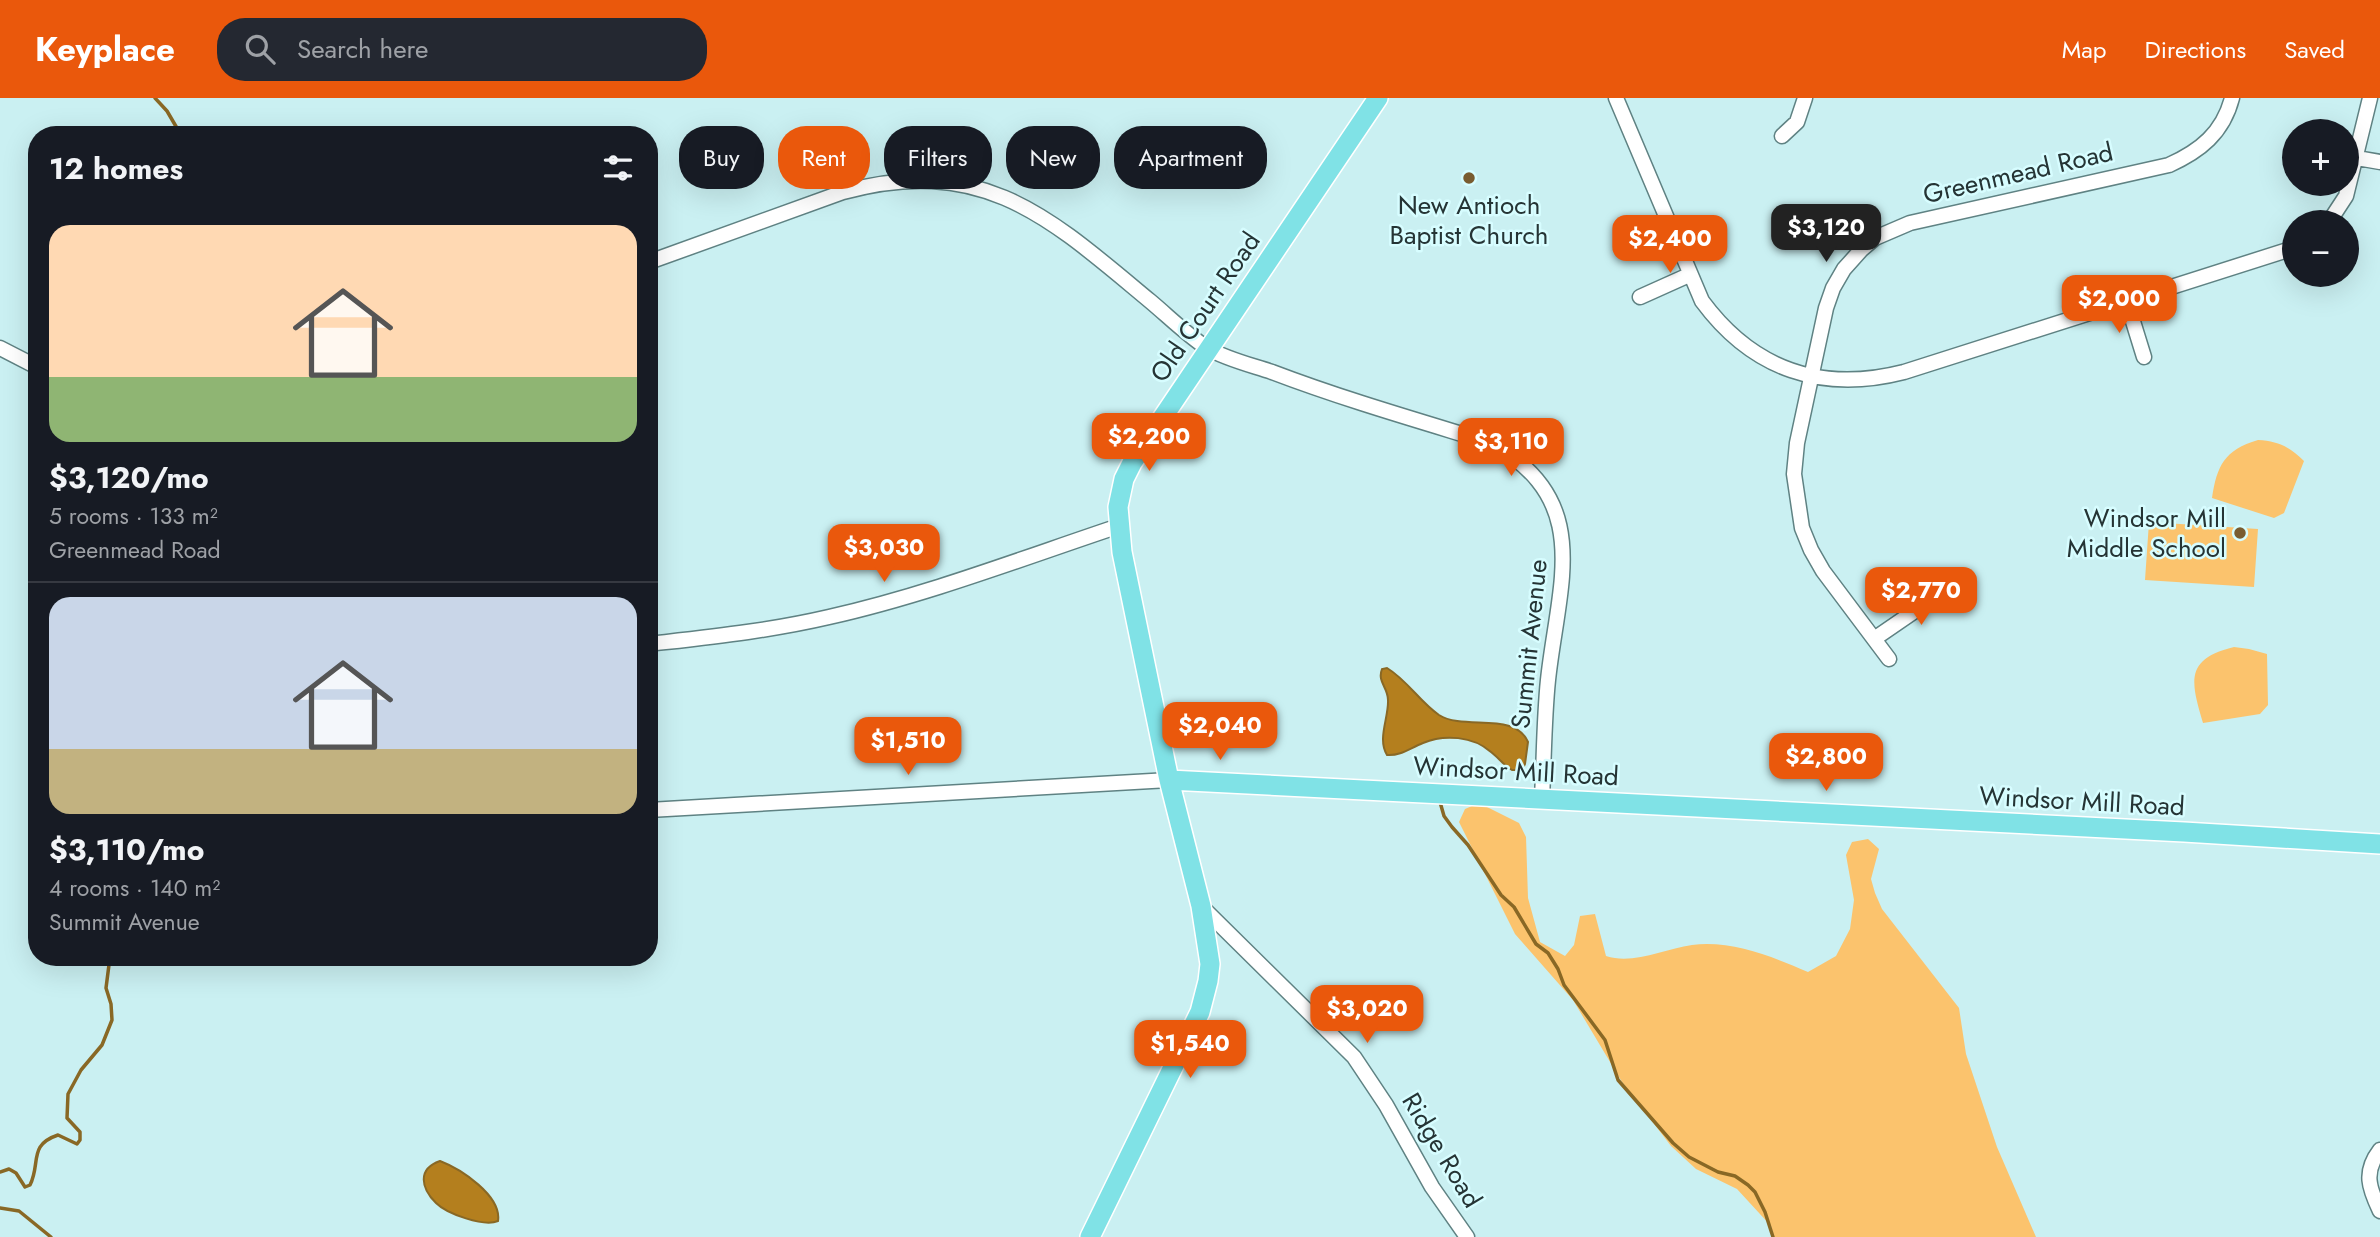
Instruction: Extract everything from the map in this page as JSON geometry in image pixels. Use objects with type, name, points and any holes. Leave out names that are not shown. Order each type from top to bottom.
[{"type":"main road","name":"Old Court Road","points":[[1090,1237],[1200,1012],[1209,981],[1210,964],[1201,906],[1169,780],[1122,552],[1118,507],[1124,479],[1208,348],[1378,98]]},
{"type":"main road","name":"Windsor Mill Road","points":[[1169,780],[2380,844]]},
{"type":"street","points":[[1616,98],[1689,275],[1708,309],[1733,336],[1768,361],[1811,377],[1861,381],[1881,378],[2282,252]]},
{"type":"street","points":[[1782,136],[1797,122],[1805,98]]},
{"type":"street","name":"Greenmead Road","points":[[1889,659],[1823,571],[1802,528],[1794,474],[1797,443],[1826,308],[1844,269],[1875,238],[1910,223],[2169,164],[2200,149],[2211,138],[2226,115],[2232,98]]},
{"type":"street","points":[[2359,149],[2370,98]]},
{"type":"street","points":[[2359,158],[2380,162]]},
{"type":"street","name":"Summit Avenue","points":[[658,259],[872,184],[914,180],[965,186],[1015,201],[1060,228],[1208,348],[1330,394],[1488,442],[1506,452],[1537,481],[1558,516],[1564,555],[1548,678],[1542,798]]},
{"type":"street","points":[[1640,296],[1689,275]]},
{"type":"street","points":[[2127,302],[2144,357]]},
{"type":"street","points":[[0,348],[28,362]]},
{"type":"street","points":[[658,643],[746,633],[831,617],[939,586],[1119,526]]},
{"type":"street","points":[[1874,639],[1925,604],[1953,590]]},
{"type":"street","name":"Windsor Mill Road","points":[[658,809],[1169,780]]},
{"type":"street","name":"Ridge Road","points":[[1201,906],[1354,1057],[1386,1105],[1432,1187],[1467,1237]]},
{"type":"street","points":[[2380,1150],[2368,1174],[2371,1192],[2380,1211]]},
{"type":"shaded area","points":[[2258,440],[2283,446],[2304,461],[2284,513],[2274,518],[2212,498],[2224,461],[2237,449]]},
{"type":"shaded area","points":[[2149,522],[2258,529],[2254,587],[2145,580]]},
{"type":"shaded area","points":[[2234,647],[2267,654],[2268,705],[2260,714],[2203,723],[2194,684],[2195,674],[2206,658]]},
{"type":"shaded area","points":[[1387,668],[1439,715],[1462,722],[1501,724],[1521,733],[1528,742],[1522,770],[1512,770],[1484,747],[1458,738],[1431,740],[1401,753],[1387,755],[1383,735],[1388,700],[1381,674],[1382,669]]},
{"type":"shaded area","points":[[1479,803],[1519,823],[1526,837],[1528,898],[1540,942],[1565,956],[1574,945],[1580,916],[1595,914],[1606,956],[1627,959],[1692,945],[1722,945],[1766,956],[1808,972],[1836,956],[1850,929],[1854,900],[1846,855],[1852,842],[1868,839],[1879,849],[1871,879],[1882,909],[1959,1008],[1966,1054],[1997,1147],[2036,1237],[1774,1237],[1771,1226],[1737,1189],[1696,1169],[1671,1146],[1622,1082],[1573,1000],[1515,934],[1459,822],[1465,809]]},
{"type":"shaded area","points":[[440,1161],[469,1177],[487,1193],[498,1212],[498,1221],[484,1222],[466,1218],[436,1203],[427,1191],[424,1179],[428,1169]]},
{"type":"waterway","points":[[155,98],[176,126]]},
{"type":"waterway","points":[[1440,802],[1444,816],[1468,845],[1501,895],[1514,907],[1536,944],[1548,953],[1564,985],[1605,1040],[1618,1080],[1673,1143],[1689,1157],[1718,1172],[1735,1176],[1755,1192],[1773,1237]]},
{"type":"waterway","points":[[0,1172],[9,1169],[16,1173],[25,1187],[30,1185],[39,1149],[43,1144],[58,1135],[77,1144],[80,1140],[80,1132],[67,1118],[68,1094],[81,1070],[102,1045],[112,1020],[106,988],[109,966]]},
{"type":"waterway","points":[[0,1208],[19,1211],[51,1237]]},
{"type":"place","name":"New Antioch Baptist Church","points":[[1469,178]]},
{"type":"place","name":"Windsor Mill Middle School","points":[[2240,533]]}]
